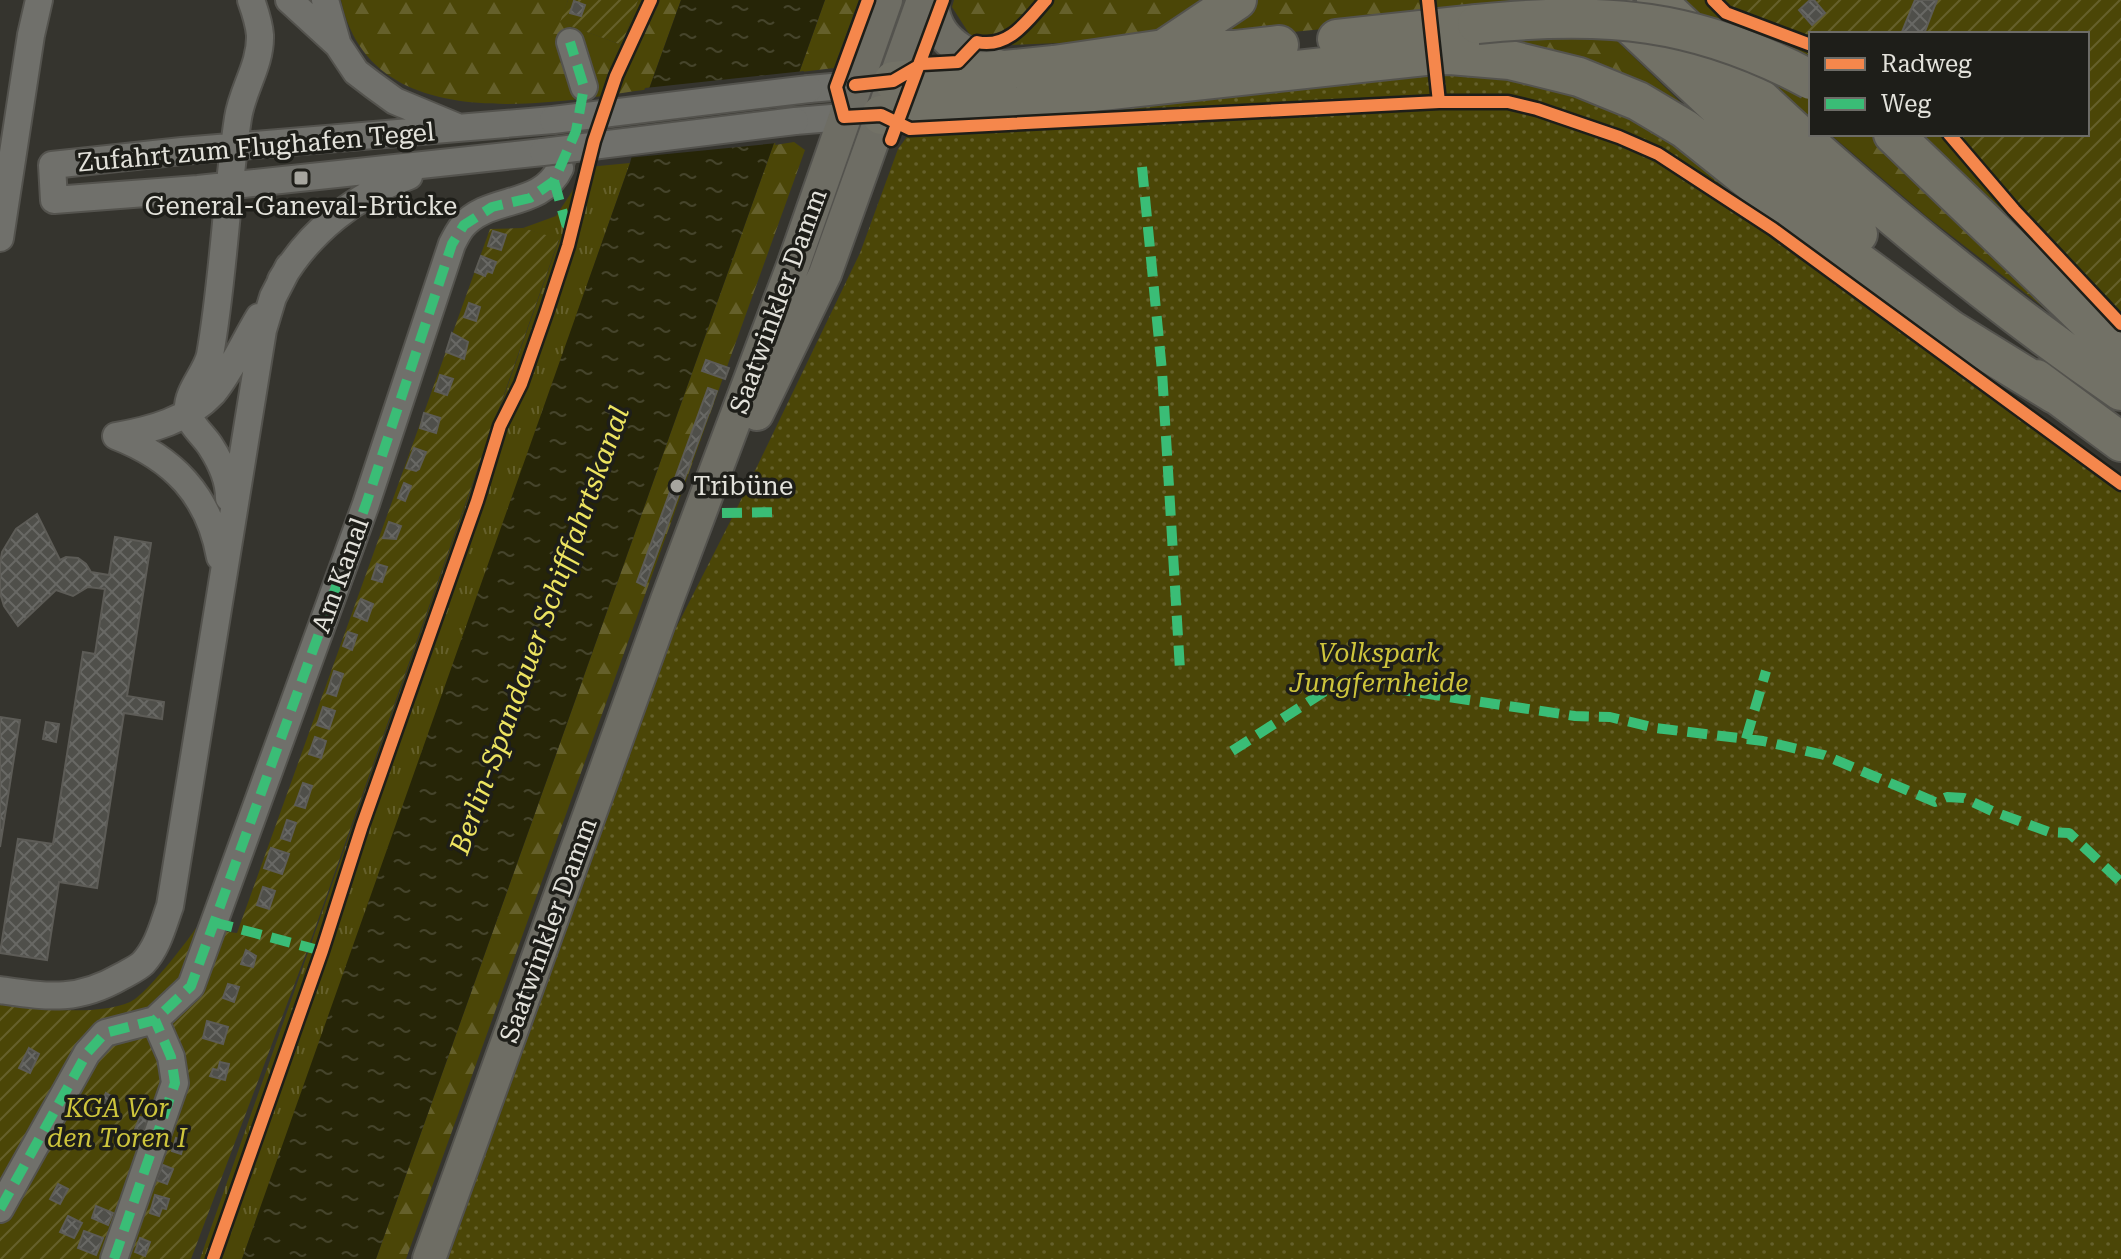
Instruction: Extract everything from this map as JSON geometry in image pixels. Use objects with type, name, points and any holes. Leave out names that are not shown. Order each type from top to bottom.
[{"type":"highway","points":[[1164,49],[1237,0]]},
{"type":"highway","points":[[1604,0],[1798,182],[1916,283],[2055,394],[2121,442]]},
{"type":"highway","points":[[1656,0],[1823,157],[1930,248],[2060,350],[2121,391]]},
{"type":"highway","points":[[873,104],[1009,69],[1164,49],[1235,50],[1556,16],[1650,23],[1726,41],[1775,60],[1809,79]]},
{"type":"highway","points":[[873,104],[1425,56],[1482,57],[1545,68],[1610,88],[1685,129],[1760,189],[1939,321],[2055,394]]},
{"type":"highway","points":[[1898,138],[2121,353]]},
{"type":"main road","points":[[873,104],[855,85],[886,0]]},
{"type":"main road","name":"Saatwinkler Damm","points":[[429,1259],[667,600],[794,263],[923,0]]},
{"type":"main road","points":[[932,0],[936,19],[947,40],[965,54],[1009,69]]},
{"type":"main road","name":"Saatwinkler Damm","points":[[667,600],[825,274],[873,104]]},
{"type":"main road","points":[[794,263],[825,274]]},
{"type":"street","points":[[0,238],[39,0]]},
{"type":"street","points":[[229,525],[229,492],[223,471],[188,412],[190,399],[209,360],[238,114],[257,57],[260,36],[251,0]]},
{"type":"street","points":[[220,590],[220,554],[207,514],[190,484],[140,445],[116,436],[148,430],[188,412],[213,392],[289,266],[346,207],[383,186],[463,161],[462,128],[395,101],[356,72],[338,45],[289,0]]},
{"type":"street","points":[[325,0],[338,45]]},
{"type":"street","points":[[570,42],[584,87]]},
{"type":"street","name":"Zufahrt zum Flughafen Tegel","points":[[551,160],[463,161],[230,186],[54,200],[52,165],[553,120],[855,85]]},
{"type":"street","points":[[551,160],[795,121],[873,104]]},
{"type":"street","name":"Am Kanal","points":[[155,1020],[191,986],[366,504],[452,244],[464,225],[492,207],[530,198],[554,181],[551,160]]},
{"type":"street","points":[[0,990],[47,996],[82,994],[111,983],[142,965],[158,941],[170,906],[229,525],[263,330],[273,297],[289,266]]},
{"type":"street","points":[[0,1209],[87,1053],[105,1033],[155,1020],[171,1057],[175,1083],[114,1259]]},
{"type":"green space","points":[[341,0],[568,0],[561,22],[622,45],[638,0],[681,0],[649,89],[515,104],[468,102],[425,93],[387,74],[358,44]]},
{"type":"green space","points":[[568,0],[638,0],[622,45],[560,22]]},
{"type":"green space","points":[[825,0],[859,0],[834,68],[801,72],[775,145],[794,142],[805,150],[406,1259],[376,1259]]},
{"type":"green space","points":[[954,0],[1575,0],[1739,159],[1503,50],[1453,16],[1213,40],[1158,32],[1084,42],[1012,45],[970,35],[952,7]]},
{"type":"green space","points":[[1685,0],[1707,0],[1743,24],[1809,51],[1809,116],[1755,70]]},
{"type":"green space","points":[[1719,0],[2121,0],[2121,313],[2017,210],[1956,136],[2089,136],[2089,32],[1809,32],[1809,39],[1724,5]]},
{"type":"green space","name":"Volkspark Jungfernheide","points":[[1423,70],[1475,71],[1581,95],[1671,139],[1762,214],[2121,481],[2121,1259],[448,1259],[675,630],[860,253],[898,149],[917,123]]},
{"type":"green space","points":[[1832,136],[1943,136],[2027,232],[2118,326],[2097,349],[1926,216]]},
{"type":"green space","points":[[630,163],[242,1259],[200,1259],[559,240],[523,228],[556,216],[588,167]]},
{"type":"green space","name":"KGA Vor den Toren I","points":[[523,228],[559,239],[307,951],[191,1259],[0,1259],[0,1004],[66,1010],[115,1007],[137,998],[196,928],[237,933],[490,229]]},
{"type":"water","name":"Berlin-Spandauer Schifffahrtskanal","points":[[681,0],[825,0],[376,1259],[242,1259],[630,163],[649,89]]},
{"type":"pier","points":[[804,71],[778,143],[627,158],[645,88]]},
{"type":"building","points":[[1814,0],[1825,13],[1812,25],[1799,10]]},
{"type":"building","points":[[1915,0],[1937,0],[1925,32],[1902,32]]},
{"type":"building","points":[[574,1],[585,5],[581,16],[570,13]]},
{"type":"building","points":[[493,231],[506,235],[501,250],[488,246]]},
{"type":"building","points":[[481,256],[496,262],[492,273],[487,271],[485,276],[475,272]]},
{"type":"building","points":[[469,303],[480,307],[476,321],[464,317]]},
{"type":"building","points":[[452,333],[468,342],[464,359],[446,352]]},
{"type":"building","points":[[706,360],[729,368],[725,379],[702,371]]},
{"type":"building","points":[[440,375],[453,379],[447,395],[435,391]]},
{"type":"building","name":"Tribüne","points":[[708,388],[717,391],[645,586],[637,582]]},
{"type":"building","points":[[424,413],[440,418],[436,433],[420,428]]},
{"type":"building","points":[[414,448],[426,452],[416,471],[406,468]]},
{"type":"building","points":[[404,483],[411,486],[405,501],[398,498]]},
{"type":"building","points":[[37,514],[60,560],[78,558],[91,572],[109,575],[115,537],[151,543],[127,696],[164,702],[162,719],[124,713],[97,888],[59,882],[47,960],[0,953],[18,839],[53,844],[83,652],[95,654],[105,589],[88,587],[73,596],[56,590],[18,626],[4,606],[0,593],[2,552],[16,529]]},
{"type":"building","points":[[389,522],[401,526],[396,539],[383,538]]},
{"type":"building","points":[[377,564],[387,567],[382,582],[372,579]]},
{"type":"building","points":[[361,599],[373,604],[367,621],[354,616]]},
{"type":"building","points":[[348,632],[357,635],[352,650],[343,646]]},
{"type":"building","points":[[334,671],[343,674],[336,696],[327,693]]},
{"type":"building","points":[[323,707],[335,711],[329,729],[317,725]]},
{"type":"building","points":[[0,717],[20,720],[0,847]]},
{"type":"building","points":[[46,722],[59,724],[56,742],[43,739]]},
{"type":"building","points":[[315,737],[326,741],[321,758],[309,754]]},
{"type":"building","points":[[303,783],[312,786],[305,808],[295,805]]},
{"type":"building","points":[[287,820],[296,823],[290,841],[281,838]]},
{"type":"building","points":[[271,848],[289,854],[282,874],[264,868]]},
{"type":"building","points":[[263,887],[275,891],[269,909],[257,905]]},
{"type":"building","points":[[246,950],[256,956],[253,967],[241,964]]},
{"type":"building","points":[[228,984],[239,987],[234,1002],[223,998]]},
{"type":"building","points":[[207,1021],[228,1027],[223,1044],[203,1038]]},
{"type":"building","points":[[29,1048],[39,1054],[30,1073],[19,1068]]},
{"type":"building","points":[[220,1062],[229,1064],[225,1080],[210,1076],[213,1069],[218,1070]]},
{"type":"building","points":[[106,1093],[118,1100],[110,1115],[98,1108]]},
{"type":"building","points":[[140,1117],[156,1122],[151,1134],[135,1129]]},
{"type":"building","points":[[176,1138],[185,1141],[181,1154],[172,1151]]},
{"type":"building","points":[[163,1165],[173,1169],[167,1184],[156,1180]]},
{"type":"building","points":[[58,1184],[68,1189],[60,1204],[50,1199]]},
{"type":"building","points":[[155,1195],[169,1199],[166,1209],[162,1208],[159,1216],[150,1213]]},
{"type":"building","points":[[96,1206],[113,1213],[108,1225],[92,1218]]},
{"type":"building","points":[[68,1216],[82,1223],[74,1238],[60,1232]]},
{"type":"building","points":[[84,1231],[103,1238],[96,1255],[78,1248]]},
{"type":"building","points":[[140,1238],[150,1242],[145,1256],[135,1252]]},
{"type":"tunnel","points":[[560,168],[576,131],[584,87]]},
{"type":"marked path","points":[[0,1209],[87,1053],[105,1033],[155,1020],[191,986],[366,504],[452,244],[464,225],[492,207],[530,198],[554,181],[576,131],[584,87],[570,42]]},
{"type":"marked path","points":[[1142,167],[1162,371],[1180,670]]},
{"type":"marked path","points":[[554,181],[566,224],[572,228]]},
{"type":"marked path","points":[[722,513],[782,512]]},
{"type":"marked path","points":[[1746,739],[1766,671]]},
{"type":"marked path","points":[[1232,751],[1341,681],[1575,716],[1610,717],[1656,728],[1763,741],[1824,755],[1935,802],[1947,797],[1964,798],[2049,832],[2069,833],[2121,882]]},
{"type":"marked path","points":[[213,922],[322,951]]},
{"type":"marked path","points":[[114,1259],[175,1083],[171,1057],[155,1020]]},
{"type":"cycle path","points":[[213,1259],[322,951],[500,426],[521,384],[546,313],[568,246],[594,141],[616,76],[651,0]]},
{"type":"cycle path","points":[[868,0],[836,87],[844,117],[881,115],[910,129],[1439,102],[1508,102],[1619,137],[1658,154],[1773,229],[2121,484]]},
{"type":"cycle path","points":[[891,140],[943,0]]},
{"type":"cycle path","points":[[855,85],[893,81],[922,64],[958,62],[977,42],[999,41],[1016,32],[1046,0]]},
{"type":"cycle path","points":[[1428,0],[1439,102]]},
{"type":"cycle path","points":[[1713,0],[1726,13],[1809,44]]},
{"type":"cycle path","points":[[1951,136],[2014,210],[2121,324]]},
{"type":"place","name":"General-Ganeval-Brücke","points":[[301,178]]},
{"type":"place","name":"Tribüne","points":[[677,486]]}]
